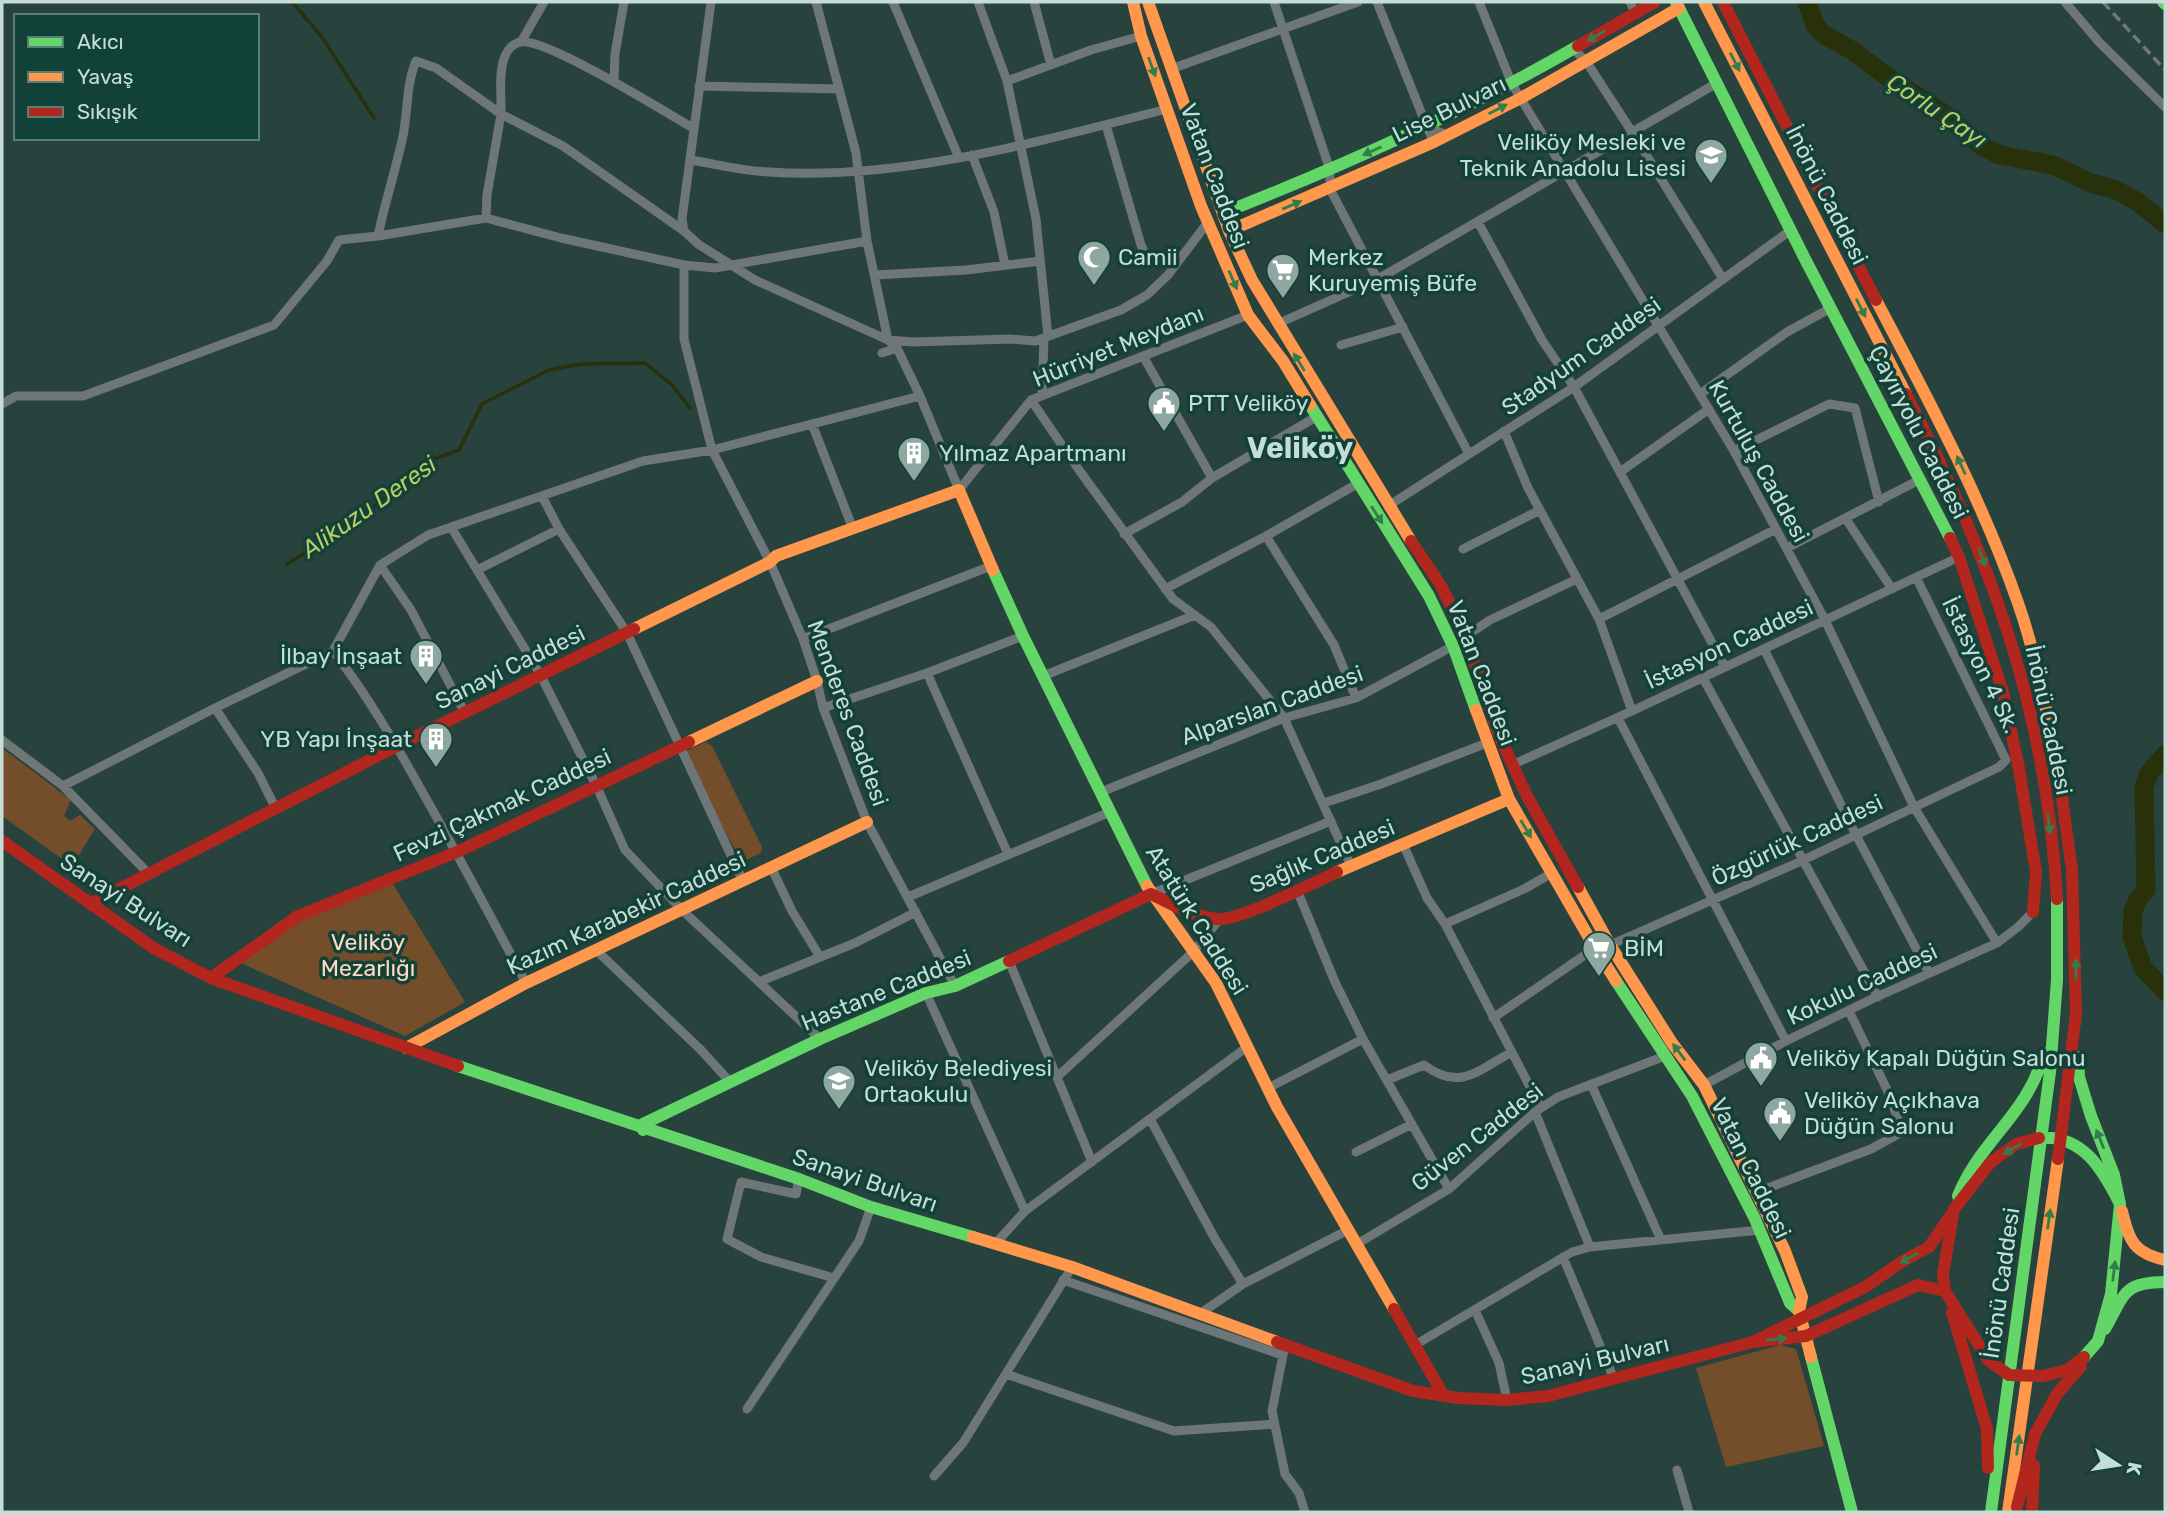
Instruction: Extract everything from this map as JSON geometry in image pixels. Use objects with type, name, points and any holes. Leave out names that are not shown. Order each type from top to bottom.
[{"type":"main road","name":"Vatan Caddesi","points":[[1133,2],[1141,36],[1208,222],[1248,315],[1283,361],[1356,484],[1429,596],[1453,646],[1508,799],[1595,948],[1692,1096],[1760,1230],[1790,1303],[1800,1314]]},
{"type":"main road","name":"Vatan Caddesi","points":[[1148,2],[1229,231],[1252,280],[1388,506],[1440,584],[1466,636],[1497,731],[1527,796],[1610,945],[1672,1043],[1704,1085],[1785,1251],[1802,1297],[1800,1314],[1852,1512]]},
{"type":"main road","name":"Lise Bulvarı","points":[[1223,213],[1427,127],[1573,49],[1632,8],[1655,2]]},
{"type":"main road","name":"İnönü Caddesi","points":[[1704,2],[1971,528],[2003,610],[2025,694],[2046,805],[2055,871],[2059,948],[2056,1012],[2042,1137],[1988,1512]]},
{"type":"main road","points":[[1723,2],[1949,441],[1987,522],[2019,605],[2042,690],[2060,776],[2072,870],[2079,1077],[2114,1175],[2127,1235],[2134,1247],[2151,1257],[2165,1260]]},
{"type":"main road","name":"Lise Bulvarı","points":[[1229,231],[1434,142],[1521,98],[1678,5]]},
{"type":"main road","name":"Çayıryolu Caddesi","points":[[1678,5],[1791,230],[1922,479],[1959,557],[2003,692],[2036,872],[2033,912]]},
{"type":"main road","name":"Sanayi Caddesi","points":[[90,904],[275,807],[770,562],[776,556],[959,490]]},
{"type":"main road","name":"Atatürk Caddesi","points":[[959,490],[1023,636],[1151,894],[1216,983],[1268,1088],[1444,1396]]},
{"type":"main road","name":"Fevzi Çakmak Caddesi","points":[[211,978],[298,916],[457,852],[817,681]]},
{"type":"main road","points":[[1503,786],[1520,779]]},
{"type":"main road","name":"Sağlık Caddesi","points":[[1219,920],[1258,908],[1508,799]]},
{"type":"main road","name":"Kazım Karabekir Caddesi","points":[[406,1048],[526,984],[867,822]]},
{"type":"main road","name":"Sanayi Bulvarı","points":[[2,842],[155,949],[211,978],[643,1130],[799,1179],[871,1207],[1072,1267],[1200,1313],[1284,1350],[1413,1391],[1507,1400],[1548,1396],[1753,1342]]},
{"type":"main road","points":[[1151,894],[1189,912],[1219,920]]},
{"type":"main road","name":"Hastane Caddesi","points":[[643,1130],[643,1124],[820,1039],[926,993],[955,986],[1151,894]]},
{"type":"main road","points":[[1988,1512],[1987,1429],[1976,1396],[1973,1375],[1945,1291],[1943,1275],[1954,1209],[1964,1179],[2025,1101],[2035,1081],[2056,1012]]},
{"type":"main road","points":[[2008,1512],[2061,1141],[2076,1014]]},
{"type":"main road","points":[[2042,1137],[2083,1150],[2103,1170],[2120,1203],[2113,1280],[2098,1341],[2067,1370],[2043,1376],[2009,1375],[1989,1360],[1945,1291],[1918,1285],[1806,1336],[1753,1342],[1800,1314],[1865,1287],[1929,1247],[1990,1163],[2016,1144],[2042,1137]]},
{"type":"main road","points":[[2016,1512],[2035,1434],[2057,1394],[2084,1362],[2110,1320],[2118,1301],[2129,1287],[2165,1282]]},
{"type":"main road","points":[[2032,1512],[2035,1434]]},
{"type":"street","points":[[521,42],[544,2]]},
{"type":"street","points":[[614,82],[615,54],[624,2]]},
{"type":"street","points":[[684,231],[682,219],[711,2]]},
{"type":"street","points":[[816,2],[856,153],[867,241],[888,340]]},
{"type":"street","points":[[894,2],[959,158]]},
{"type":"street","points":[[978,2],[1007,81],[1036,219],[1046,337],[1042,396]]},
{"type":"street","points":[[1034,2],[1051,65]]},
{"type":"street","points":[[1274,2],[1330,170],[1330,189],[1469,454]]},
{"type":"street","points":[[1171,69],[1358,2]]},
{"type":"street","points":[[1377,2],[1434,142]]},
{"type":"street","name":"Kurtuluş Caddesi","points":[[1479,2],[1511,84],[1734,451],[1825,620],[1914,807],[1997,943]]},
{"type":"street","points":[[2065,2],[2099,42],[2165,107]]},
{"type":"street","points":[[1007,81],[1141,36]]},
{"type":"street","points":[[486,218],[487,195],[501,114],[505,55],[513,45],[521,42],[534,43],[559,53],[693,128]]},
{"type":"street","points":[[1573,49],[1586,61],[1723,279]]},
{"type":"street","points":[[378,236],[404,132],[405,106],[416,61],[436,68],[501,114],[563,146],[729,265],[777,291],[888,340],[897,348],[920,396],[959,490]]},
{"type":"street","points":[[1277,324],[1378,279],[1717,83]]},
{"type":"street","points":[[699,86],[839,89]]},
{"type":"street","points":[[690,160],[768,172],[858,172],[959,158],[1020,146],[1167,109]]},
{"type":"street","points":[[1106,125],[1147,260],[1153,262],[1182,257]]},
{"type":"street","points":[[1427,127],[1447,135]]},
{"type":"street","points":[[972,155],[994,212],[1005,265]]},
{"type":"street","points":[[2,404],[16,397],[82,396],[274,325],[327,261],[339,240],[486,218],[561,238],[684,265],[715,268],[867,241]]},
{"type":"street","points":[[888,340],[1035,341],[1121,310],[1147,295],[1168,275],[1208,222]]},
{"type":"street","points":[[1478,222],[1542,340],[1574,387],[1725,667]]},
{"type":"street","name":"Stadyum Caddesi","points":[[1388,506],[1574,387],[1791,230]]},
{"type":"street","points":[[874,275],[1040,261]]},
{"type":"street","name":"Menderes Caddesi","points":[[684,265],[684,339],[712,450],[770,562],[803,639],[823,708],[867,822],[955,986]]},
{"type":"street","points":[[1700,394],[1787,332],[1832,308]]},
{"type":"street","name":"Hürriyet Meydanı","points":[[959,490],[1031,400],[1248,315]]},
{"type":"street","points":[[1341,345],[1403,327]]},
{"type":"street","points":[[882,352],[897,348]]},
{"type":"street","points":[[1143,356],[1212,478]]},
{"type":"street","points":[[63,786],[333,651],[380,565],[428,535],[643,461],[712,450],[920,396]]},
{"type":"street","points":[[1031,400],[1172,599],[1211,627],[1284,718],[1351,866]]},
{"type":"street","points":[[1734,451],[1829,404],[1855,408],[1879,502]]},
{"type":"street","points":[[1620,472],[1709,410]]},
{"type":"street","points":[[1124,534],[1182,502],[1212,478],[1316,417]]},
{"type":"street","points":[[812,424],[853,529]]},
{"type":"street","points":[[1504,431],[1528,488],[1599,620],[1632,711]]},
{"type":"street","points":[[1787,548],[1922,479]]},
{"type":"street","points":[[1165,589],[1266,536],[1356,484]]},
{"type":"street","points":[[542,496],[559,529],[626,633],[743,881]]},
{"type":"street","points":[[1463,549],[1540,510]]},
{"type":"street","points":[[1846,519],[1892,589]]},
{"type":"street","points":[[451,527],[540,674],[596,785],[625,850],[682,910],[820,1039]]},
{"type":"street","points":[[477,569],[559,529]]},
{"type":"street","points":[[1599,620],[1776,529]]},
{"type":"street","points":[[1266,536],[1334,645],[1356,698]]},
{"type":"street","name":"İstasyon Caddesi","points":[[1514,764],[1618,718],[1959,557]]},
{"type":"street","points":[[380,565],[411,610],[465,713]]},
{"type":"street","points":[[803,639],[991,566]]},
{"type":"street","name":"İstasyon 4 Sk.","points":[[1916,577],[2006,760],[1999,767]]},
{"type":"street","points":[[1466,636],[1490,620],[1577,579]]},
{"type":"street","points":[[1043,676],[1195,615]]},
{"type":"street","points":[[823,708],[927,673],[1023,636]]},
{"type":"street","name":"Alparslan Caddesi","points":[[1101,792],[1284,718],[1356,698],[1453,646]]},
{"type":"street","points":[[1764,649],[1856,835],[1929,973]]},
{"type":"street","points":[[333,651],[355,679],[397,746],[457,852],[526,984]]},
{"type":"street","points":[[927,673],[1008,854]]},
{"type":"street","points":[[1703,678],[1878,997]]},
{"type":"street","points":[[215,708],[258,773],[275,807]]},
{"type":"street","points":[[1618,718],[1786,1041]]},
{"type":"street","points":[[2,740],[63,786],[148,873]]},
{"type":"street","points":[[1324,803],[1487,743]]},
{"type":"street","name":"Özgürlük Caddesi","points":[[1610,945],[1804,860],[1999,767]]},
{"type":"street","points":[[908,897],[1110,812]]},
{"type":"street","points":[[1151,894],[1331,821]]},
{"type":"street","points":[[1403,844],[1427,898],[1445,924],[1512,1052],[1538,1110],[1590,1247]]},
{"type":"street","points":[[771,867],[792,911],[820,957]]},
{"type":"street","points":[[1445,924],[1524,889],[1552,873]]},
{"type":"street","points":[[1297,890],[1335,982],[1363,1039],[1449,1189]]},
{"type":"street","points":[[761,981],[855,943],[916,912]]},
{"type":"street","name":"Kokulu Caddesi","points":[[1704,1085],[1786,1041],[1997,943],[2033,912]]},
{"type":"street","points":[[1057,1077],[1194,952],[1219,920]]},
{"type":"street","points":[[1493,1018],[1595,948]]},
{"type":"street","points":[[597,951],[701,1049],[730,1082]]},
{"type":"street","points":[[1009,961],[1092,1162]]},
{"type":"street","points":[[926,993],[1025,1211]]},
{"type":"street","points":[[1756,1192],[1871,1149],[1902,1132],[1891,1097],[1850,1011]]},
{"type":"street","points":[[1268,1088],[1363,1039]]},
{"type":"street","points":[[995,1244],[1025,1211],[1247,1047]]},
{"type":"street","points":[[1387,1080],[1424,1065],[1438,1076],[1462,1079],[1512,1052]]},
{"type":"street","name":"Güven Caddesi","points":[[1357,1244],[1449,1189],[1538,1110],[1558,1097],[1665,1056]]},
{"type":"street","points":[[1591,1084],[1661,1240]]},
{"type":"street","points":[[1150,1119],[1215,1239],[1243,1284]]},
{"type":"street","points":[[1356,1152],[1412,1124]]},
{"type":"street","points":[[747,1183],[751,1165]]},
{"type":"street","points":[[799,1179],[796,1194],[741,1182],[727,1239],[761,1257],[834,1278]]},
{"type":"street","points":[[747,1409],[859,1241],[871,1207]]},
{"type":"street","points":[[1200,1313],[1243,1284],[1348,1230]]},
{"type":"street","points":[[1415,1345],[1563,1257],[1590,1247],[1760,1230]]},
{"type":"street","points":[[1563,1257],[1614,1379]]},
{"type":"street","points":[[934,1476],[963,1443],[1072,1267]]},
{"type":"street","points":[[1063,1280],[1284,1350],[1272,1411],[1285,1474],[1299,1493],[1305,1512]]},
{"type":"street","points":[[1475,1310],[1499,1363],[1507,1400]]},
{"type":"street","points":[[1006,1374],[1174,1431],[1275,1424]]},
{"type":"street","points":[[1677,1470],[1689,1512]]},
{"type":"green space","points":[[706,742],[712,746],[762,847],[761,853],[746,860],[740,859],[685,757],[688,750]]},
{"type":"green space","points":[[2,748],[71,800],[64,816],[70,821],[80,815],[95,829],[72,866],[2,816]]},
{"type":"green space","name":"Veliköy Mezarlığı","points":[[391,881],[465,1002],[405,1036],[234,960],[298,921]]},
{"type":"green space","points":[[1780,1345],[1796,1349],[1824,1446],[1726,1467],[1696,1368]]},
{"type":"waterway","points":[[292,2],[322,37],[374,118]]},
{"type":"waterway","name":"Çorlu Çayı","points":[[1807,2],[1815,25],[1823,34],[1853,51],[1943,113],[1982,146],[2000,155],[2053,165],[2091,183],[2116,190],[2138,202],[2165,224]]},
{"type":"waterway","name":"Alikuzu Deresi","points":[[287,564],[357,521],[428,461],[459,450],[482,404],[549,370],[581,364],[645,363],[672,385],[690,408]]},
{"type":"waterway","name":"Çorlu Çayı","points":[[2165,755],[2149,773],[2144,787],[2146,890],[2133,911],[2132,937],[2143,968],[2165,991]]},
{"type":"railway","points":[[2103,2],[2165,70]]},
{"type":"traffic: fast","points":[[1676,2],[1950,538]]},
{"type":"traffic: fast","points":[[1223,213],[1403,136],[1578,46]]},
{"type":"traffic: fast","points":[[1310,405],[1429,596],[1453,646],[1476,710]]},
{"type":"traffic: fast","points":[[993,570],[1147,886]]},
{"type":"traffic: fast","points":[[1991,1512],[2050,1072],[2057,980],[2057,899]]},
{"type":"traffic: fast","points":[[643,1130],[643,1124],[820,1039],[926,993],[955,986],[1009,961]]},
{"type":"traffic: fast","points":[[1616,981],[1692,1096],[1755,1219],[1790,1303],[1799,1311]]},
{"type":"traffic: fast","points":[[1958,1196],[1978,1159],[2027,1094],[2044,1053]]},
{"type":"traffic: fast","points":[[2078,1057],[2079,1077],[2114,1175],[2120,1204],[2111,1294],[2098,1341],[2084,1357]]},
{"type":"traffic: fast","points":[[458,1066],[799,1179],[871,1207],[973,1237]]},
{"type":"traffic: fast","points":[[2039,1138],[2054,1138],[2079,1148],[2099,1167],[2120,1204]]},
{"type":"traffic: fast","points":[[2105,1329],[2121,1300],[2132,1288],[2165,1282]]},
{"type":"traffic: fast","points":[[1811,1357],[1852,1512]]},
{"type":"traffic: slow","points":[[1133,2],[1141,36],[1201,206],[1248,315],[1283,361],[1310,405]]},
{"type":"traffic: slow","points":[[1148,2],[1229,231],[1252,280],[1411,541]]},
{"type":"traffic: slow","points":[[1704,2],[1906,394]]},
{"type":"traffic: slow","points":[[1229,231],[1434,142],[1521,98],[1679,8]]},
{"type":"traffic: slow","points":[[1876,300],[1953,449],[1988,525],[2030,642],[2057,763]]},
{"type":"traffic: slow","points":[[634,629],[770,562],[776,556],[959,490],[993,570]]},
{"type":"traffic: slow","points":[[689,742],[817,681]]},
{"type":"traffic: slow","points":[[1476,710],[1509,799],[1616,981]]},
{"type":"traffic: slow","points":[[1337,872],[1509,799]]},
{"type":"traffic: slow","points":[[406,1048],[526,983],[867,822]]},
{"type":"traffic: slow","points":[[1147,886],[1216,983],[1277,1107],[1394,1309]]},
{"type":"traffic: slow","points":[[1578,887],[1610,945],[1672,1043],[1704,1085],[1785,1251],[1802,1297],[1799,1311],[1811,1357]]},
{"type":"traffic: slow","points":[[2008,1512],[2058,1159]]},
{"type":"traffic: slow","points":[[2122,1211],[2134,1244],[2146,1254],[2165,1260]]},
{"type":"traffic: slow","points":[[973,1237],[1072,1267],[1277,1342]]},
{"type":"traffic: jam","points":[[1578,46],[1655,2]]},
{"type":"traffic: jam","points":[[1723,2],[1876,300]]},
{"type":"traffic: jam","points":[[1906,394],[1964,516],[2010,638],[2041,765],[2051,831],[2057,899]]},
{"type":"traffic: jam","points":[[1950,538],[1959,557],[2003,692],[2036,872],[2033,912]]},
{"type":"traffic: jam","points":[[1411,541],[1440,584],[1466,636],[1497,731],[1527,796],[1578,887]]},
{"type":"traffic: jam","points":[[90,904],[397,746],[634,629]]},
{"type":"traffic: jam","points":[[211,978],[298,916],[457,852],[689,742]]},
{"type":"traffic: jam","points":[[2057,763],[2072,870],[2076,1014],[2058,1159]]},
{"type":"traffic: jam","points":[[2,841],[155,949],[211,978],[458,1066]]},
{"type":"traffic: jam","points":[[1009,961],[1151,894],[1200,916],[1227,918],[1276,901],[1337,872]]},
{"type":"traffic: jam","points":[[2039,1138],[2016,1144],[1990,1163],[1954,1209],[1943,1274],[1945,1291],[1988,1360],[2009,1375],[2043,1376],[2067,1370],[2084,1357]]},
{"type":"traffic: jam","points":[[1945,1291],[1918,1285],[1806,1336],[1753,1342],[1865,1287],[1929,1247],[1951,1215]]},
{"type":"traffic: jam","points":[[1394,1309],[1444,1396]]},
{"type":"traffic: jam","points":[[1952,1312],[1987,1429],[1988,1468]]},
{"type":"traffic: jam","points":[[1277,1342],[1413,1391],[1458,1398],[1507,1400],[1548,1396],[1753,1342]]},
{"type":"traffic: jam","points":[[2017,1507],[2035,1434],[2057,1394],[2081,1366]]},
{"type":"traffic: jam","points":[[2032,1512],[2034,1465]]},
{"type":"place","name":"Veliköy Mesleki ve Teknik Anadolu Lisesi","points":[[1711,185]]},
{"type":"place","name":"Camii","points":[[1094,287]]},
{"type":"place","name":"Merkez Kuruyemiş Büfe","points":[[1283,300]]},
{"type":"place","name":"PTT Veliköy","points":[[1164,433]]},
{"type":"place","name":"Yılmaz Apartmanı","points":[[914,483]]},
{"type":"place","name":"İlbay İnşaat","points":[[426,686]]},
{"type":"place","name":"YB Yapı İnşaat","points":[[436,769]]},
{"type":"place","name":"BİM","points":[[1599,978]]},
{"type":"place","name":"Veliköy Kapalı Düğün Salonu","points":[[1761,1088]]},
{"type":"place","name":"Veliköy Belediyesi Ortaokulu","points":[[839,1111]]},
{"type":"place","name":"Veliköy Açıkhava Düğün Salonu","points":[[1780,1143]]},
{"type":"district","name":"Veliköy","points":[[1300,448]]}]
